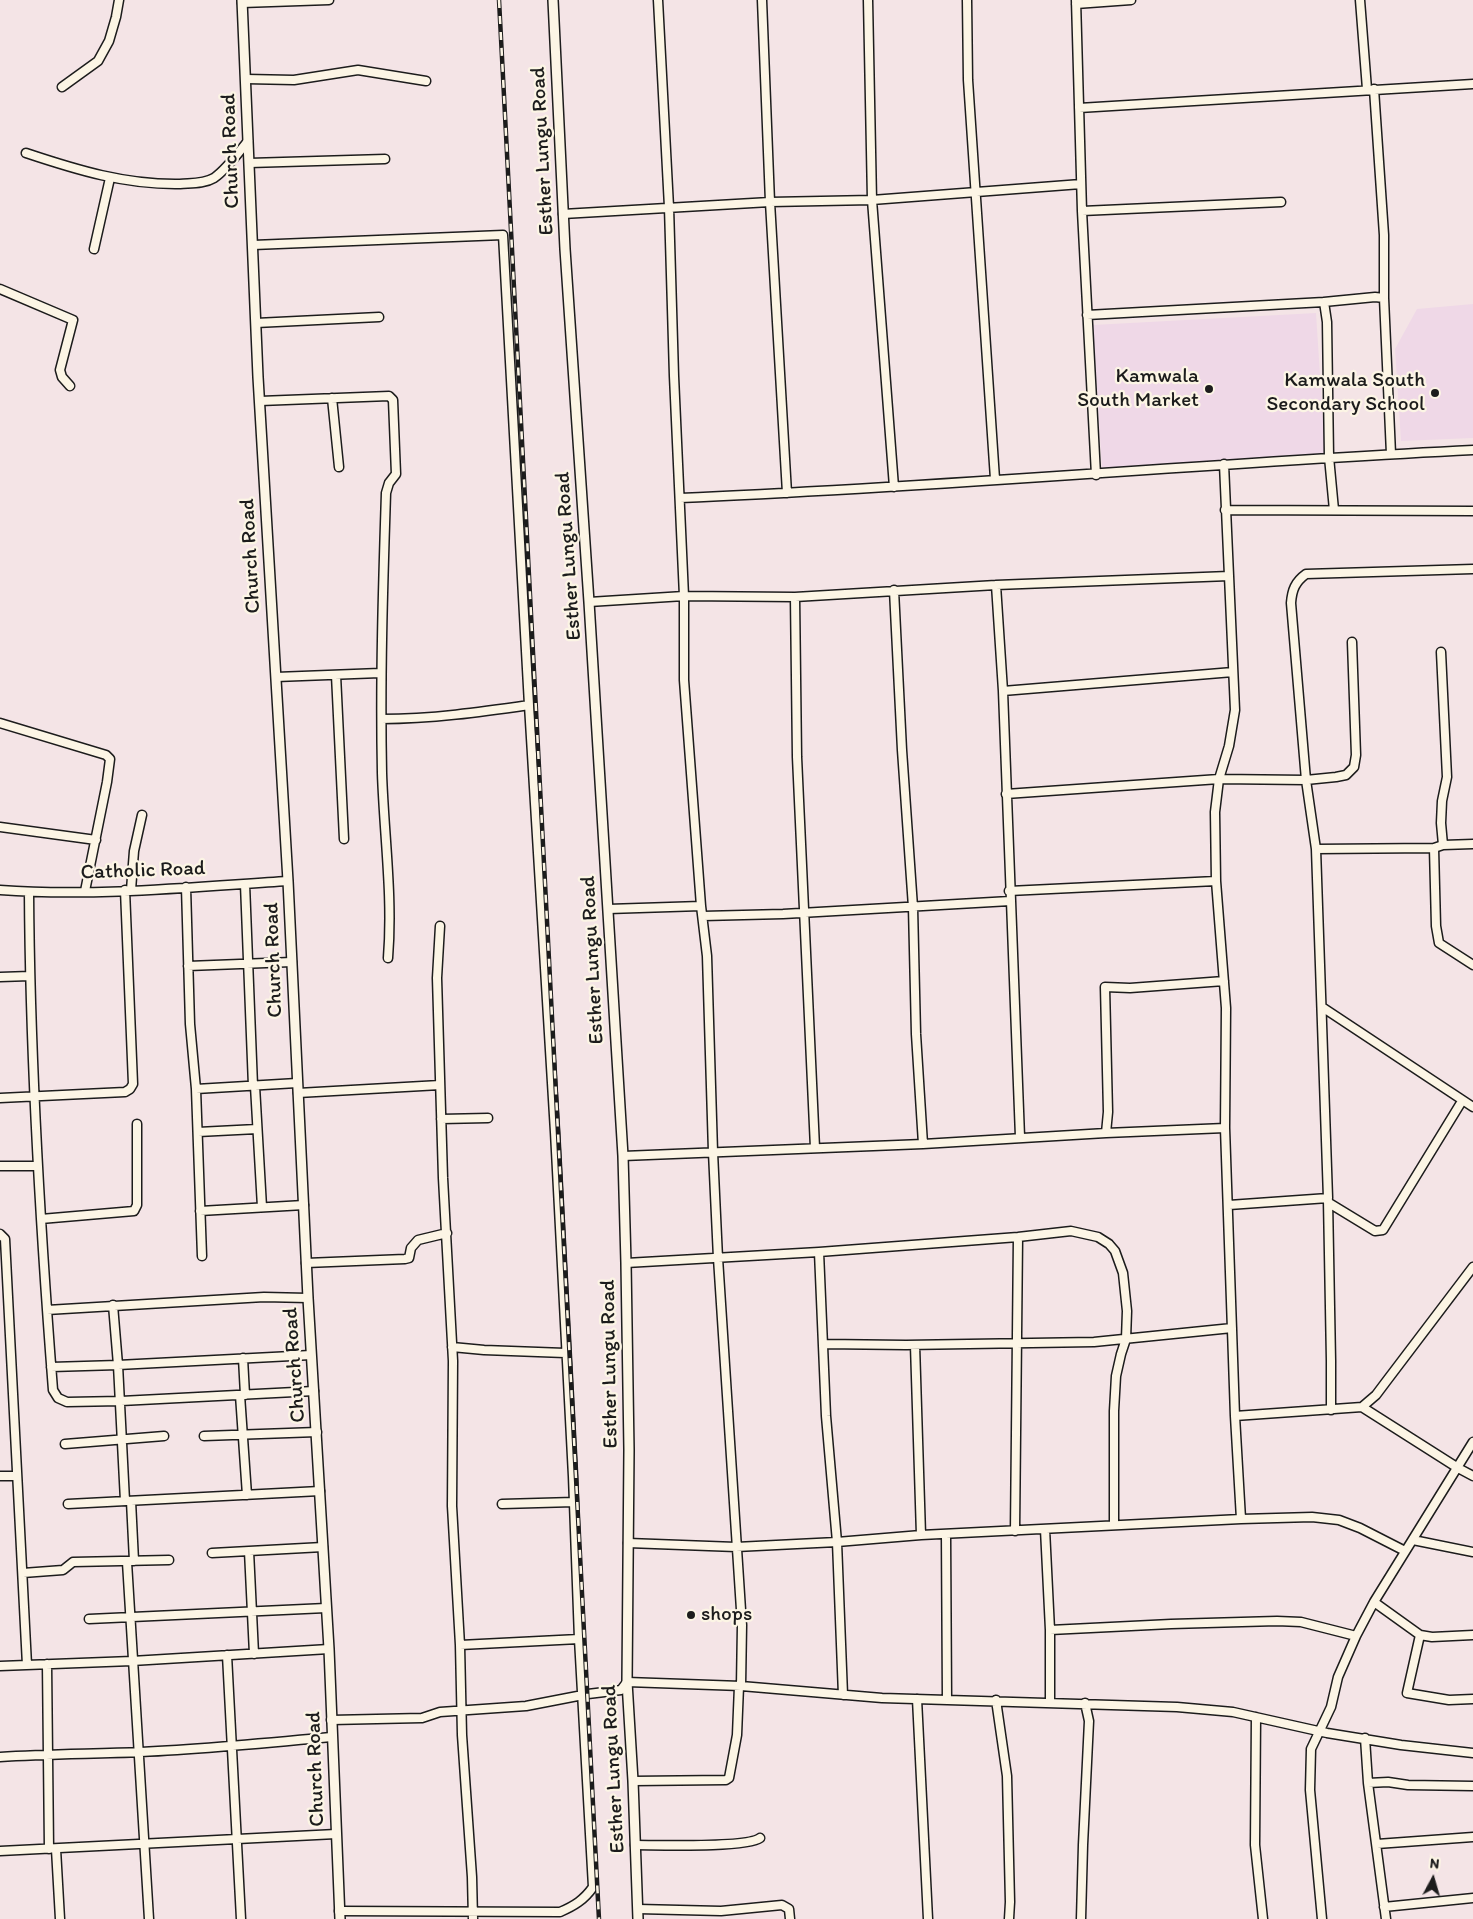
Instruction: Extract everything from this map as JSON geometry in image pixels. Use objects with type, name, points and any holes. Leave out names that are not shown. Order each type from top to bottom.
[{"type":"street","points":[[62,87],[98,61],[109,41],[119,0]]},
{"type":"street","points":[[242,1],[329,0]]},
{"type":"street","name":"Esther Lungu Road","points":[[553,0],[563,214],[590,602],[623,1156],[626,1263],[627,1682],[634,1781],[638,1919]]},
{"type":"street","points":[[634,1781],[726,1780],[729,1778],[737,1735],[742,1626],[718,1258],[707,956],[701,906],[684,680],[684,596],[669,207],[658,0]]},
{"type":"street","points":[[762,0],[770,202],[787,493]]},
{"type":"street","points":[[868,0],[872,200],[894,487]]},
{"type":"street","points":[[968,0],[968,80],[995,479]]},
{"type":"street","points":[[1096,475],[1082,211],[1076,2],[1131,0]]},
{"type":"street","points":[[1360,0],[1371,89],[1384,235],[1384,298],[1391,454]]},
{"type":"street","name":"Church Road","points":[[242,1],[260,401],[288,881],[311,1355],[329,1649],[331,1737],[340,1915]]},
{"type":"street","points":[[246,78],[294,80],[358,70],[426,81]]},
{"type":"street","points":[[1079,108],[1473,84]]},
{"type":"street","points":[[26,153],[76,170],[110,178],[163,184],[204,182],[214,178],[248,141]]},
{"type":"street","points":[[249,163],[385,158]]},
{"type":"street","points":[[94,249],[110,178]]},
{"type":"street","points":[[563,214],[770,202],[872,200],[1081,184]]},
{"type":"street","points":[[1082,211],[1281,202]]},
{"type":"street","points":[[253,245],[503,234],[555,1132],[593,1888],[584,1899],[560,1912],[473,1915],[340,1915]]},
{"type":"street","points":[[0,289],[73,320],[60,370],[62,377],[70,386]]},
{"type":"street","points":[[1087,315],[1324,302],[1375,297],[1384,298]]},
{"type":"street","points":[[1324,302],[1327,322],[1329,457],[1334,510]]},
{"type":"street","points":[[256,323],[379,317]]},
{"type":"street","points":[[260,401],[389,396],[393,400],[396,474],[389,483],[386,493],[380,673],[382,773],[389,904],[388,958]]},
{"type":"street","points":[[332,398],[339,467]]},
{"type":"street","points":[[680,498],[894,487],[995,479],[1096,475],[1329,457],[1473,450]]},
{"type":"street","points":[[1224,464],[1235,710],[1229,746],[1219,780],[1214,812],[1216,881],[1226,1008],[1226,1128],[1235,1416],[1241,1519]]},
{"type":"street","points":[[1225,510],[1473,511]]},
{"type":"street","points":[[1330,1410],[1328,1201],[1316,849],[1306,780],[1290,603],[1292,590],[1299,579],[1306,574],[1473,569]]},
{"type":"street","points":[[590,602],[684,596],[795,597],[996,585],[1229,576]]},
{"type":"street","points":[[996,585],[1003,691],[1020,1137]]},
{"type":"street","points":[[894,590],[902,750],[913,907],[916,1034],[923,1144]]},
{"type":"street","points":[[795,597],[797,757],[815,1148]]},
{"type":"street","points":[[1006,794],[1219,780],[1306,780],[1346,774],[1354,767],[1356,754],[1352,642]]},
{"type":"street","points":[[1440,652],[1447,777],[1442,801],[1443,845]]},
{"type":"street","points":[[1003,691],[1233,672]]},
{"type":"street","points":[[276,678],[380,673]]},
{"type":"street","points":[[336,675],[344,839]]},
{"type":"street","points":[[382,719],[407,719],[529,705]]},
{"type":"street","points":[[0,723],[106,755],[110,758],[85,891]]},
{"type":"street","points":[[0,1098],[125,1092],[133,1084],[128,890],[142,815]]},
{"type":"street","points":[[0,828],[96,840]]},
{"type":"street","points":[[1316,849],[1434,848],[1443,845],[1473,844]]},
{"type":"street","points":[[1434,848],[1436,926],[1439,942],[1473,965]]},
{"type":"street","name":"Catholic Road","points":[[0,890],[29,892],[128,890],[288,881]]},
{"type":"street","points":[[1010,891],[1216,881]]},
{"type":"street","points":[[245,884],[254,1086],[262,1207]]},
{"type":"street","points":[[186,887],[190,1024],[196,1089],[202,1256]]},
{"type":"street","points":[[29,892],[30,976],[38,1166],[53,1390],[58,1398],[67,1402],[121,1402],[314,1391]]},
{"type":"street","points":[[703,916],[1010,902]]},
{"type":"street","points":[[608,909],[701,906]]},
{"type":"street","points":[[440,926],[437,978],[441,1119],[452,1347],[452,1506],[460,1645],[461,1711],[473,1915]]},
{"type":"street","points":[[188,966],[248,962],[292,962]]},
{"type":"street","points":[[0,977],[30,976]]},
{"type":"street","points":[[1106,1132],[1108,1112],[1105,987],[1130,988],[1224,981]]},
{"type":"street","points":[[1322,1007],[1473,1107]]},
{"type":"street","points":[[196,1089],[254,1086],[297,1088],[440,1085]]},
{"type":"street","points":[[1229,1205],[1328,1201],[1375,1231],[1383,1230],[1462,1100]]},
{"type":"street","points":[[441,1119],[488,1118]]},
{"type":"street","points":[[41,1219],[134,1211],[137,1205],[137,1124]]},
{"type":"street","points":[[623,1156],[923,1144],[1106,1132],[1226,1128]]},
{"type":"street","points":[[198,1132],[257,1129]]},
{"type":"street","points":[[0,1166],[38,1166]]},
{"type":"street","points":[[200,1211],[304,1205]]},
{"type":"street","points":[[626,1263],[819,1252],[1018,1237],[1071,1231],[1098,1236],[1115,1251],[1123,1272],[1127,1311],[1126,1339],[1116,1376],[1114,1411],[1114,1525]]},
{"type":"street","points":[[306,1263],[405,1259],[409,1258],[411,1248],[418,1240],[447,1233]]},
{"type":"street","points":[[0,1234],[5,1239],[27,1664]]},
{"type":"street","points":[[1015,1531],[1018,1237]]},
{"type":"street","points":[[819,1252],[826,1416],[837,1542],[843,1694]]},
{"type":"street","points":[[1362,1407],[1385,1383],[1473,1267]]},
{"type":"street","points":[[47,1310],[264,1297],[308,1298]]},
{"type":"street","points":[[113,1305],[128,1501],[132,1661],[149,1919]]},
{"type":"street","points":[[824,1344],[915,1345],[1094,1342],[1232,1328]]},
{"type":"street","points":[[915,1345],[921,1535]]},
{"type":"street","points":[[452,1347],[565,1353]]},
{"type":"street","points":[[51,1368],[311,1355]]},
{"type":"street","points":[[243,1358],[243,1434],[247,1495]]},
{"type":"street","points":[[1235,1416],[1362,1407],[1473,1476]]},
{"type":"street","points":[[204,1436],[316,1432]]},
{"type":"street","points":[[65,1444],[164,1436]]},
{"type":"street","points":[[1322,1919],[1312,1806],[1311,1749],[1331,1707],[1338,1677],[1356,1636],[1374,1602],[1473,1442]]},
{"type":"street","points":[[0,1476],[17,1476]]},
{"type":"street","points":[[68,1504],[320,1491]]},
{"type":"street","points":[[502,1504],[574,1502]]},
{"type":"street","points":[[628,1543],[736,1546],[837,1542],[921,1535],[1114,1525],[1312,1517],[1339,1520],[1360,1528],[1405,1551]]},
{"type":"street","points":[[1045,1529],[1050,1630],[1050,1703]]},
{"type":"street","points":[[946,1534],[947,1700]]},
{"type":"street","points":[[1413,1540],[1473,1552]]},
{"type":"street","points":[[212,1553],[323,1547]]},
{"type":"street","points":[[249,1551],[254,1654]]},
{"type":"street","points":[[22,1574],[63,1570],[74,1562],[169,1560]]},
{"type":"street","points":[[1374,1602],[1420,1635],[1432,1637],[1473,1635]]},
{"type":"street","points":[[89,1619],[130,1619],[326,1608]]},
{"type":"street","points":[[1050,1630],[1277,1621],[1301,1622],[1356,1636]]},
{"type":"street","points":[[1420,1635],[1407,1693],[1449,1700],[1473,1699]]},
{"type":"street","points":[[460,1645],[579,1639]]},
{"type":"street","points":[[0,1666],[132,1661],[329,1649]]},
{"type":"street","points":[[226,1655],[235,1840],[239,1868],[241,1919]]},
{"type":"street","points":[[47,1664],[47,1754],[60,1919]]},
{"type":"street","points":[[331,1720],[422,1718],[440,1712],[526,1706],[582,1695],[621,1690],[627,1682],[740,1686],[916,1699],[1085,1703],[1234,1712],[1365,1738],[1437,1750],[1473,1753]]},
{"type":"street","points":[[916,1699],[928,1919]]},
{"type":"street","points":[[996,1700],[1007,1776],[1010,1847],[1009,1919]]},
{"type":"street","points":[[1081,1919],[1082,1845],[1089,1721],[1085,1703]]},
{"type":"street","points":[[1256,1717],[1254,1845],[1263,1919]]},
{"type":"street","points":[[0,1757],[231,1747],[331,1737]]},
{"type":"street","points":[[1365,1738],[1368,1783],[1386,1919]]},
{"type":"street","points":[[1368,1783],[1388,1782],[1408,1785],[1473,1786]]},
{"type":"street","points":[[0,1851],[336,1834]]},
{"type":"street","points":[[1376,1844],[1473,1837]]},
{"type":"street","points":[[635,1845],[713,1845],[752,1841],[760,1838]]},
{"type":"street","points":[[1384,1907],[1473,1898]]},
{"type":"street","points":[[638,1909],[721,1911],[782,1905],[789,1909],[790,1919]]},
{"type":"shaded area","name":"Kamwala South Secondary School","points":[[1473,304],[1473,438],[1401,441],[1395,349],[1417,309]]},
{"type":"shaded area","name":"Kamwala South Market","points":[[1316,313],[1325,453],[1102,468],[1093,325]]},
{"type":"railway","points":[[499,0],[599,1919]]},
{"type":"place","name":"Kamwala South Market","points":[[1209,389]]},
{"type":"place","name":"Kamwala South Secondary School","points":[[1435,393]]},
{"type":"place","name":"shops","points":[[691,1615]]}]
